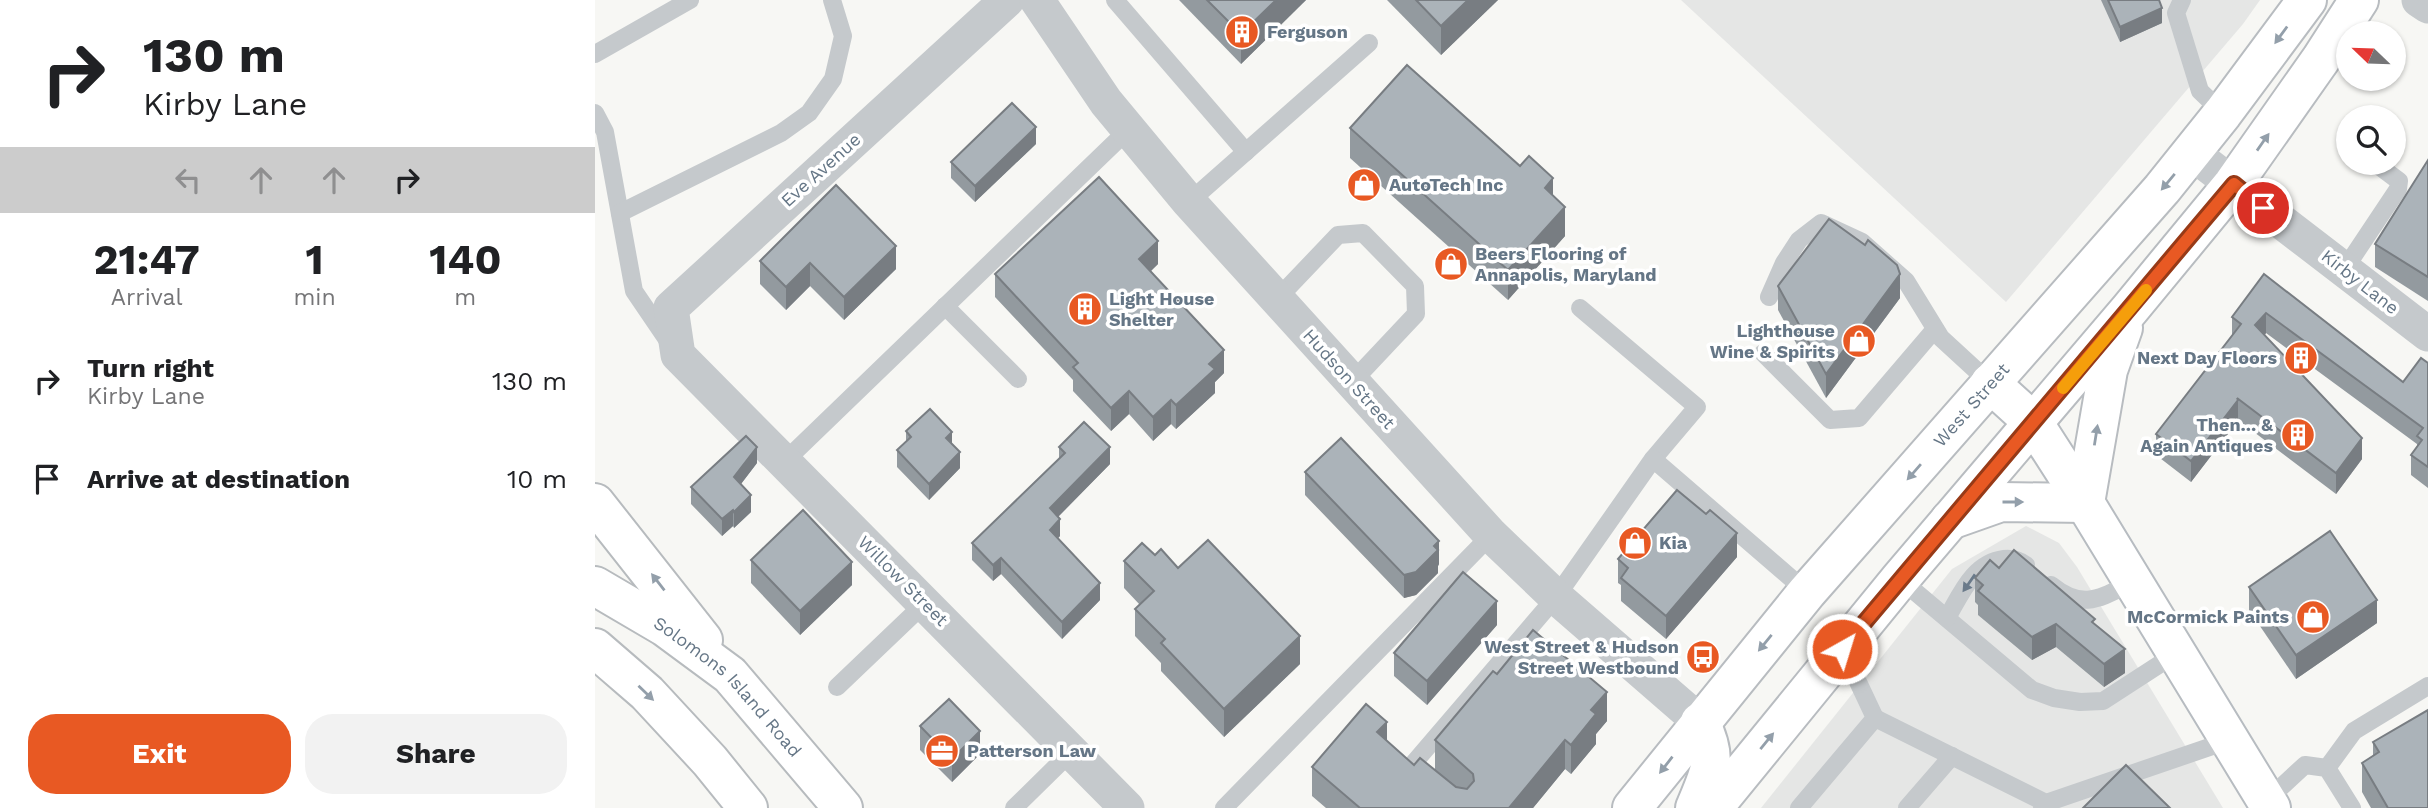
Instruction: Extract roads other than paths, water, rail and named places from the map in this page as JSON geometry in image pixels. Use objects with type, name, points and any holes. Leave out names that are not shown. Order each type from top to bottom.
[{"type":"main road","name":"West Street","points":[[1632,808],[1807,592],[2192,153],[2307,0]]},
{"type":"main road","points":[[1713,808],[1948,521],[2234,184],[2359,0]]},
{"type":"main road","points":[[2085,503],[2108,370],[2130,309]]},
{"type":"main road","points":[[1990,383],[2033,422],[2269,804]]},
{"type":"main road","points":[[1948,521],[2001,502],[2085,503]]},
{"type":"main road","points":[[595,503],[730,675]]},
{"type":"main road","name":"Solomons Island Road","points":[[595,586],[665,627],[730,675],[843,808]]},
{"type":"main road","points":[[595,648],[647,693],[710,761],[748,808]]},
{"type":"main road","points":[[1695,808],[1713,754],[1710,740],[1700,722]]},
{"type":"street","name":"Eve Avenue","points":[[678,355],[671,308],[1007,0]]},
{"type":"street","name":"Hudson Street","points":[[1037,0],[1106,102],[1189,202],[1491,535],[1556,597],[1700,722]]},
{"type":"street","points":[[2419,0],[2428,6]]},
{"type":"street","name":"Kirby Lane","points":[[2192,153],[2428,334]]},
{"type":"street","name":"Willow Street","points":[[678,355],[1127,808]]},
{"type":"lane","points":[[595,54],[690,0]]},
{"type":"lane","points":[[620,214],[781,133],[809,113],[833,79],[843,36],[832,0]]},
{"type":"lane","points":[[1115,0],[1246,152]]},
{"type":"lane","points":[[2176,4],[2200,91],[2223,113]]},
{"type":"lane","points":[[1189,202],[1369,43]]},
{"type":"lane","points":[[595,113],[605,132],[634,291],[678,355]]},
{"type":"lane","points":[[785,461],[1129,129]]},
{"type":"lane","points":[[2344,270],[2398,189],[2399,181],[2391,175]]},
{"type":"lane","points":[[1769,297],[1784,263],[1799,240],[1821,223],[1862,242],[1906,281],[1941,338],[1990,383]]},
{"type":"lane","points":[[1277,299],[1338,235],[1363,233],[1416,286],[1416,314],[1352,382]]},
{"type":"lane","points":[[945,306],[1018,379]]},
{"type":"lane","points":[[1463,808],[1412,765],[1556,597],[1653,459],[1697,407],[1580,308]]},
{"type":"lane","points":[[1763,353],[1830,420],[1860,418],[1935,329]]},
{"type":"lane","points":[[1653,459],[1807,592]]},
{"type":"lane","points":[[1224,808],[1491,535]]},
{"type":"lane","points":[[1947,618],[1967,583],[1980,567],[1995,561],[2020,561],[2063,595],[2080,601],[2102,597],[2133,582]]},
{"type":"lane","points":[[1900,579],[2032,690],[2067,700],[2103,701],[2177,653]]},
{"type":"lane","points":[[837,687],[925,603]]},
{"type":"lane","points":[[1842,649],[1875,718],[2044,805],[2230,740]]},
{"type":"lane","points":[[2326,768],[2354,731],[2428,686]]},
{"type":"lane","points":[[1799,808],[1875,718]]},
{"type":"lane","points":[[1014,808],[1071,752]]},
{"type":"lane","points":[[1907,808],[1952,756]]},
{"type":"lane","points":[[2269,804],[2305,765],[2326,768],[2352,808]]},
{"type":"place","name":"Ferguson","points":[[1242,32]]},
{"type":"place","name":"AutoTech Inc","points":[[1364,185]]},
{"type":"place","name":"Beers Flooring of Annapolis, Maryland","points":[[1451,264]]},
{"type":"place","name":"Light House Shelter","points":[[1085,309]]},
{"type":"place","name":"Lighthouse Wine & Spirits","points":[[1859,341]]},
{"type":"place","name":"Next Day Floors","points":[[2301,358]]},
{"type":"place","name":"Then... & Again Antiques","points":[[2298,435]]},
{"type":"place","name":"Kia","points":[[1635,543]]},
{"type":"place","name":"McCormick Paints","points":[[2313,617]]},
{"type":"place","name":"West Street & Hudson Street Westbound","points":[[1703,657]]},
{"type":"place","name":"Patterson Law","points":[[942,751]]}]
